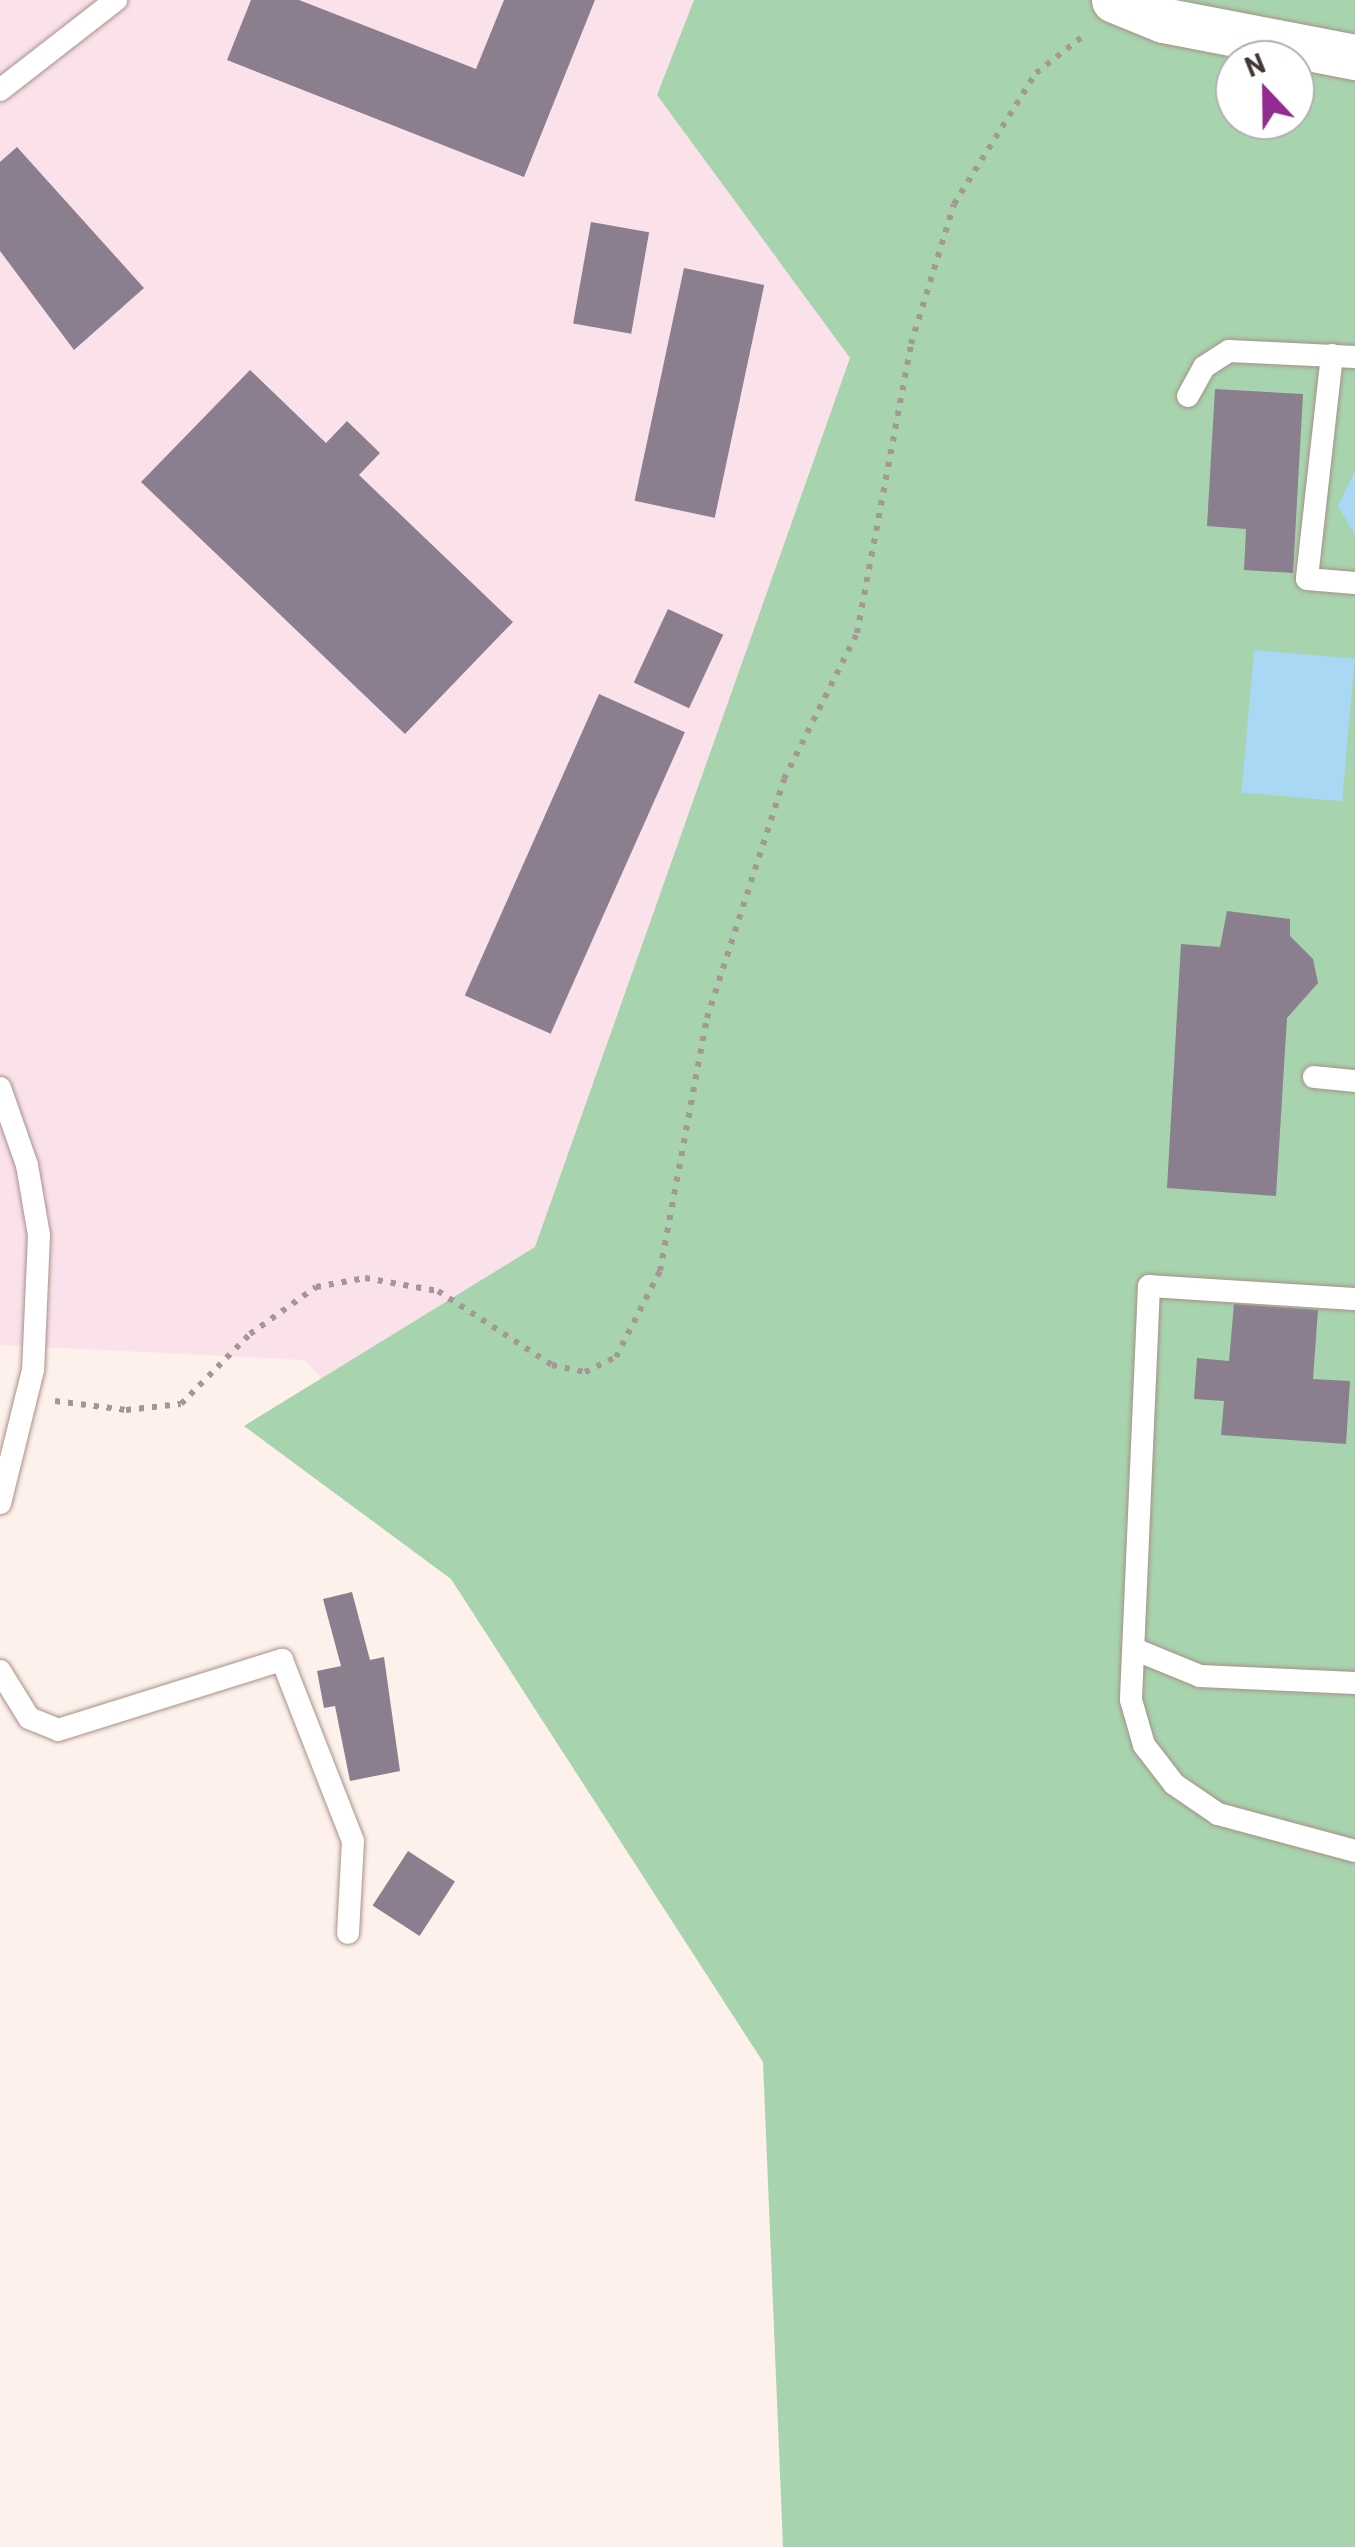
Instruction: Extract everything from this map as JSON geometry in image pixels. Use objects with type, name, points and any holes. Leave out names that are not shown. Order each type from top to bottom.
[{"type":"street","points":[[1119,3],[1355,57]]},
{"type":"lane","points":[[0,90],[116,0]]},
{"type":"lane","points":[[1188,396],[1204,367],[1229,351],[1343,356],[1307,579],[1355,583]]},
{"type":"lane","points":[[1314,1077],[1355,1080]]},
{"type":"lane","points":[[0,1088],[28,1165],[38,1236],[27,1397],[0,1502]]},
{"type":"lane","points":[[1355,1299],[1149,1286],[1131,1700],[1144,1744],[1174,1784],[1218,1814],[1355,1851]]},
{"type":"lane","points":[[1134,1649],[1200,1676],[1355,1683]]},
{"type":"lane","points":[[0,1671],[29,1718],[58,1730],[282,1660],[354,1841],[348,1932]]},
{"type":"path","points":[[27,1397],[126,1410],[181,1404],[250,1334],[316,1288],[365,1278],[438,1291],[552,1365],[585,1372],[616,1357],[660,1271],[707,1018],[784,779],[856,633],[911,344],[954,204],[1036,73],[1119,3]]},
{"type":"shaded area","points":[[0,0],[1355,0],[1355,2510],[305,1360],[0,1345]]},
{"type":"green space","points":[[694,0],[1355,0],[1355,2547],[783,2547],[763,2062],[451,1579],[244,1426],[535,1247],[850,358],[657,95]]},
{"type":"water","points":[[1355,471],[1355,535],[1338,506]]},
{"type":"water","points":[[1254,650],[1355,659],[1342,801],[1242,792]]},
{"type":"building","points":[[251,0],[299,0],[476,69],[504,0],[595,0],[524,177],[227,60]]},
{"type":"building","points":[[17,147],[144,288],[74,350],[0,251],[0,162]]},
{"type":"building","points":[[591,222],[649,232],[631,334],[573,323]]},
{"type":"building","points":[[684,268],[764,285],[715,518],[635,501]]},
{"type":"building","points":[[250,370],[326,443],[347,421],[380,453],[359,475],[513,622],[405,734],[141,482]]},
{"type":"building","points":[[1215,389],[1303,394],[1293,573],[1244,570],[1246,529],[1207,526]]},
{"type":"building","points":[[668,609],[723,635],[689,708],[634,682]]},
{"type":"building","points":[[599,694],[685,732],[551,1034],[465,995]]},
{"type":"building","points":[[1227,911],[1290,919],[1290,936],[1313,959],[1318,983],[1287,1018],[1276,1196],[1167,1188],[1181,944],[1220,947]]},
{"type":"building","points":[[1234,1304],[1318,1310],[1313,1379],[1350,1381],[1346,1444],[1221,1435],[1224,1401],[1194,1399],[1197,1358],[1229,1361]]},
{"type":"building","points":[[352,1592],[370,1660],[384,1657],[400,1771],[350,1781],[335,1706],[324,1708],[317,1671],[341,1666],[323,1599]]},
{"type":"building","points":[[408,1851],[455,1881],[420,1936],[373,1906]]}]
